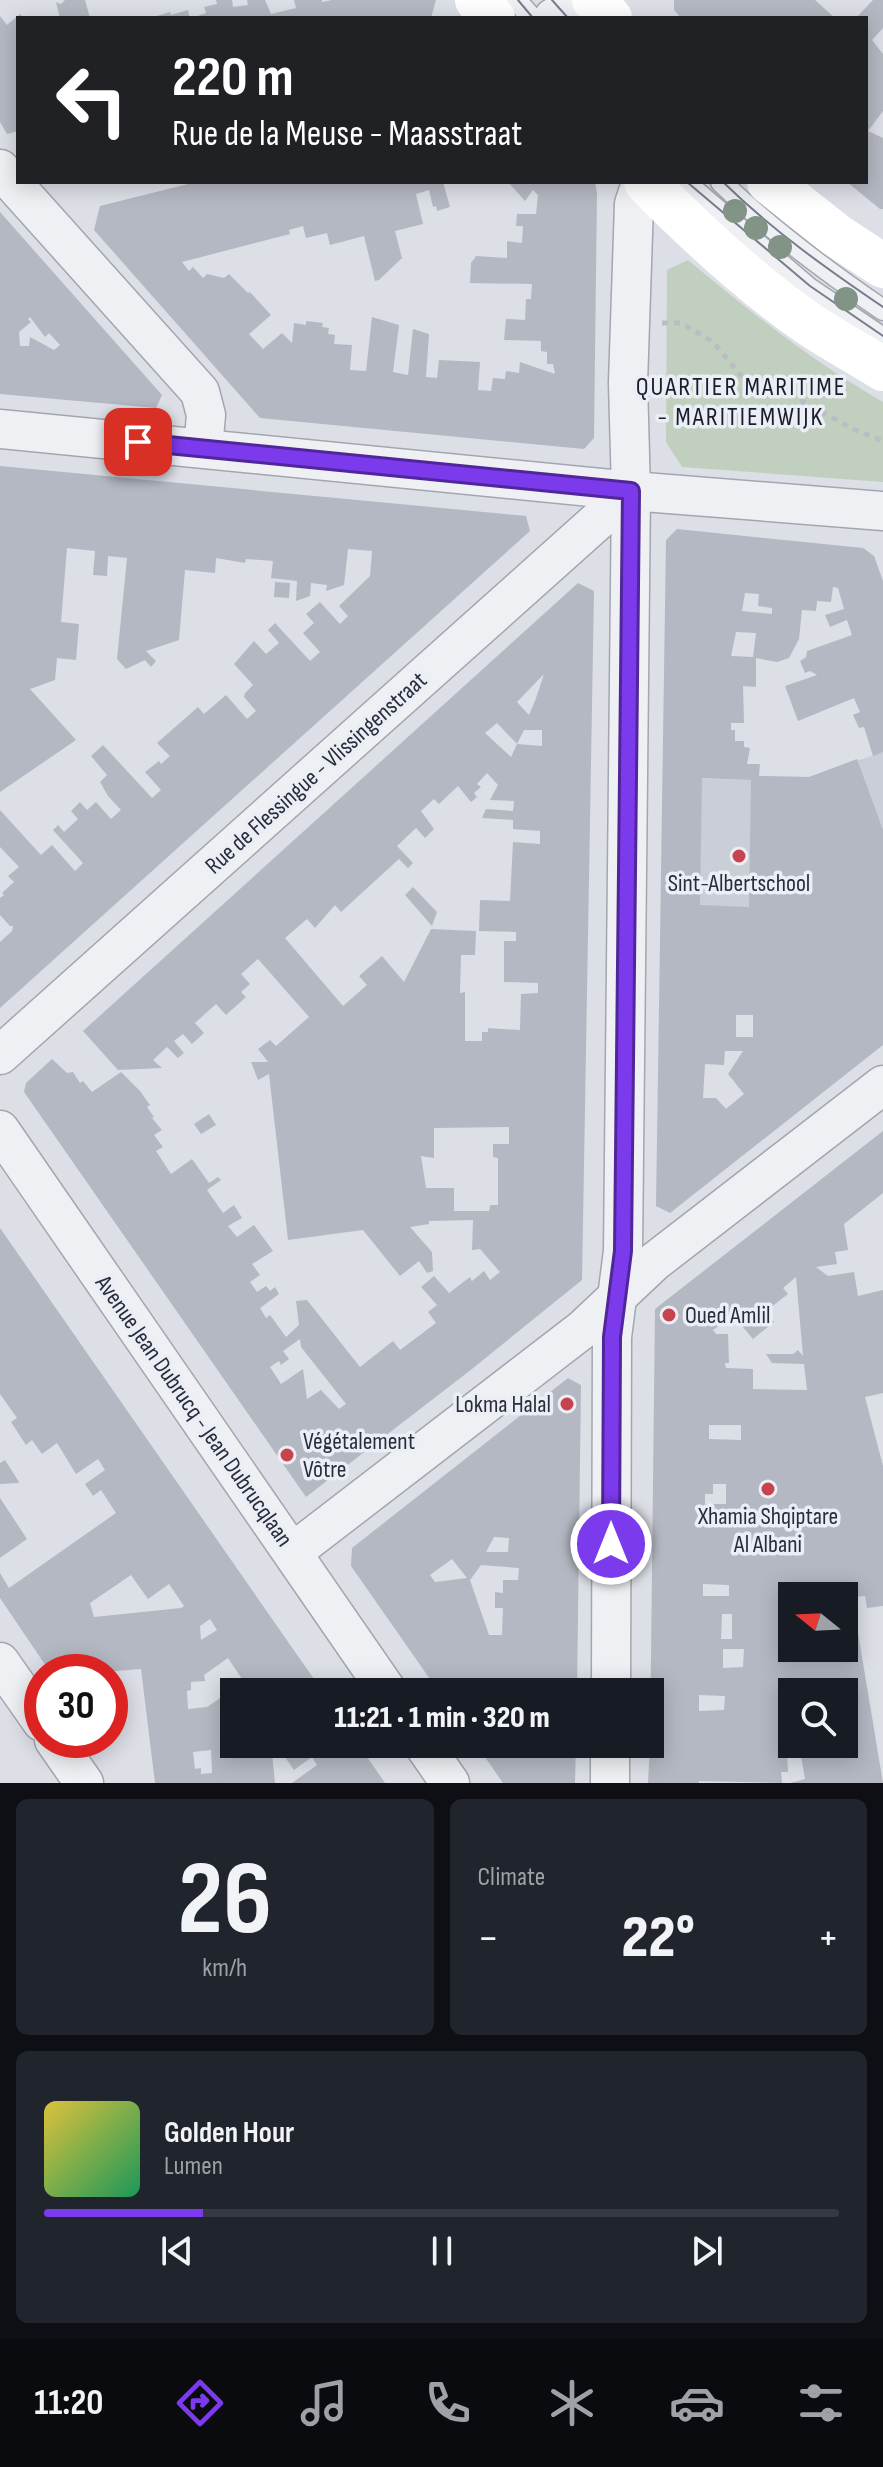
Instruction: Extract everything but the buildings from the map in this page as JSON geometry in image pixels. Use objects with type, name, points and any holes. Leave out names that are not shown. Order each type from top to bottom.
[{"type":"main road","points":[[477,0],[491,16]]},
{"type":"main road","points":[[562,9],[599,16]]},
{"type":"main road","points":[[648,184],[757,284],[810,324],[883,369]]},
{"type":"main road","points":[[772,184],[836,235],[883,266]]},
{"type":"street","points":[[23,184],[200,392],[206,415],[203,448]]},
{"type":"street","points":[[611,1678],[612,1337],[623,1251],[631,491],[628,383],[634,204],[644,184]]},
{"type":"street","points":[[0,429],[631,491],[883,511]]},
{"type":"street","name":"Rue de Flessingue - Vlissingenstraat","points":[[0,1055],[631,491]]},
{"type":"street","points":[[293,1552],[583,1329],[654,1262],[883,1085]]},
{"type":"street","name":"Avenue Jean Dubrucq - Jean Dubrucqlaan","points":[[0,1130],[378,1678]]},
{"type":"street","points":[[0,1662],[24,1696]]},
{"type":"street","points":[[67,1758],[84,1783]]},
{"type":"street","points":[[433,1758],[450,1783]]},
{"type":"street","points":[[610,1758],[610,1783]]},
{"type":"lane","points":[[516,0],[562,9]]},
{"type":"lane","points":[[687,184],[809,288],[883,338]]},
{"type":"lane","points":[[723,184],[813,260],[883,310]]},
{"type":"path","points":[[657,323],[681,323],[713,342],[756,393]]},
{"type":"path","points":[[682,387],[789,394],[853,429],[883,441]]},
{"type":"shaded area","name":"Sint-Albertschool","points":[[883,752],[883,918],[662,933],[663,777],[751,780],[751,776],[809,777]]},
{"type":"green space","points":[[688,260],[782,335],[883,402],[883,482],[682,467],[666,442],[667,270]]},
{"type":"tram line","points":[[518,0],[531,16]]},
{"type":"tram line","points":[[552,0],[566,16]]},
{"type":"tram line","points":[[689,184],[810,286],[883,336]]},
{"type":"tram line","points":[[725,184],[800,248],[883,307]]},
{"type":"place","name":"Sint-Albertschool","points":[[739,856]]},
{"type":"place","name":"Oued Amlil","points":[[669,1315]]},
{"type":"place","name":"Lokma Halal","points":[[567,1404]]},
{"type":"place","name":"Végétalement Vôtre","points":[[287,1455]]},
{"type":"place","name":"Xhamia Shqiptare Al Albani","points":[[768,1489]]},
{"type":"district","name":"QUARTIER MARITIME - MARITIEMWIJK","points":[[741,402]]},
{"type":"route","points":[[138,442],[631,491],[623,1251],[612,1337],[611,1544]]}]
